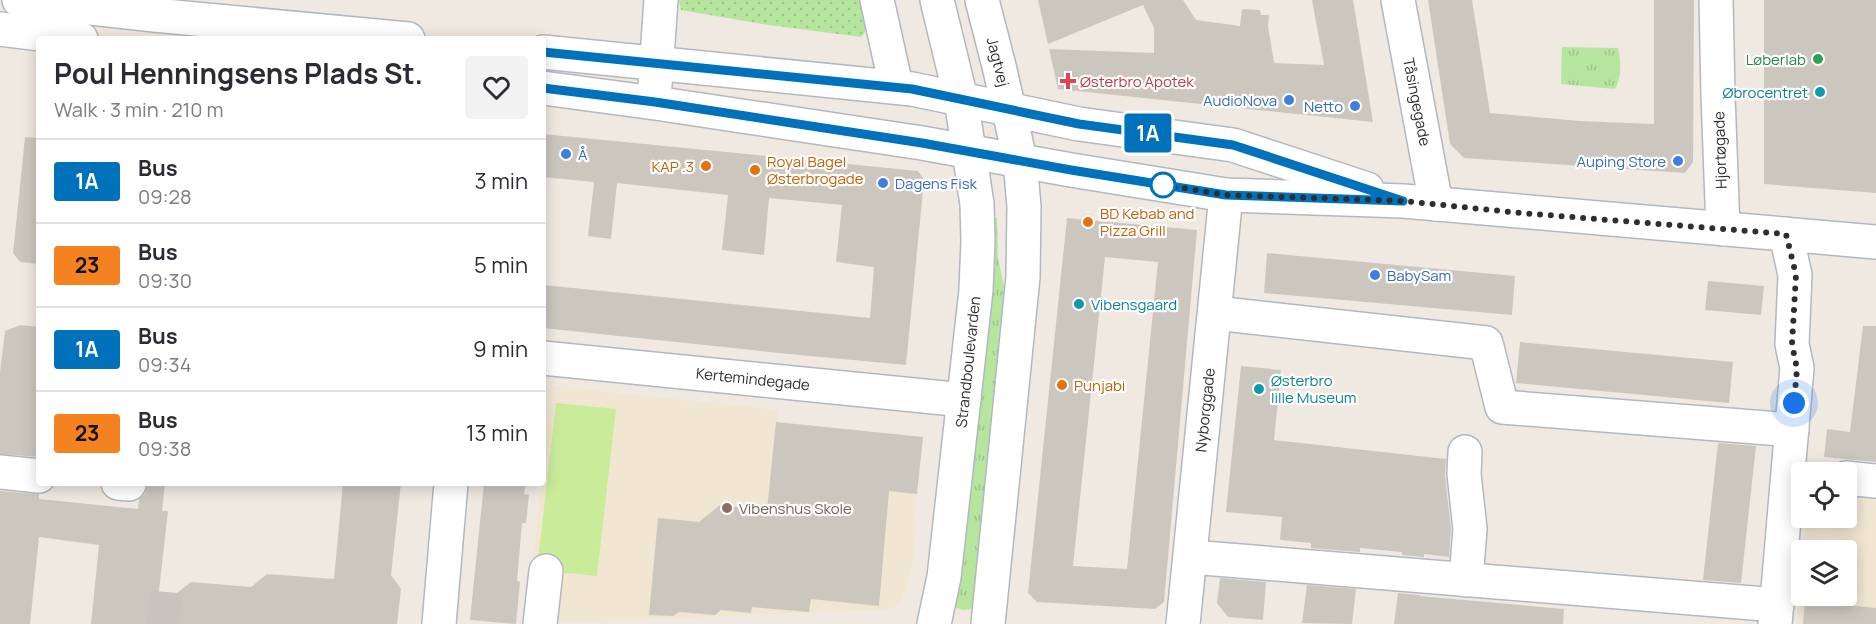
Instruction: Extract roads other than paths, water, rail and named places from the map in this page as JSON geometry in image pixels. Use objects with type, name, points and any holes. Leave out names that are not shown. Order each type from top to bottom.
[{"type":"street","points":[[0,19],[2,0]]},
{"type":"street","points":[[19,0],[376,36]]},
{"type":"street","points":[[655,102],[661,0]]},
{"type":"street","points":[[877,0],[896,86]]},
{"type":"street","points":[[937,0],[961,99]]},
{"type":"street","name":"Jagtvej","points":[[982,0],[1020,160]]},
{"type":"street","name":"Tåsingegade","points":[[1398,0],[1436,204]]},
{"type":"street","name":"Hjortøgade","points":[[1716,0],[1723,229]]},
{"type":"street","points":[[0,29],[57,36]]},
{"type":"street","points":[[546,52],[896,86],[1079,124],[1233,145],[1403,201]]},
{"type":"street","points":[[546,88],[655,102],[970,151],[1226,195],[1403,201],[1876,242]]},
{"type":"street","name":"Strandboulevarden","points":[[933,624],[944,577],[976,290],[977,204],[961,99]]},
{"type":"street","points":[[988,624],[1023,277],[1024,207],[1020,160]]},
{"type":"street","name":"Nyborggade","points":[[1183,624],[1226,195]]},
{"type":"street","points":[[1786,234],[1796,275],[1792,344],[1797,369],[1792,430],[1794,462]]},
{"type":"street","points":[[1215,313],[1486,343],[1502,406],[1792,430]]},
{"type":"street","name":"Kertemindegade","points":[[546,358],[964,400]]},
{"type":"street","points":[[1466,452],[1464,474],[1470,529],[1466,580]]},
{"type":"street","points":[[0,472],[36,476]]},
{"type":"street","points":[[1857,479],[1876,481]]},
{"type":"street","points":[[439,624],[451,486]]},
{"type":"street","points":[[1191,557],[1466,580],[1776,615],[1791,503]]},
{"type":"street","points":[[540,624],[546,571]]},
{"type":"tunnel","points":[[163,624],[166,592]]},
{"type":"place","name":"Løberlab","points":[[1818,59]]},
{"type":"place","name":"Østerbro Apotek","points":[[1068,81]]},
{"type":"place","name":"Øbrocentret","points":[[1820,92]]},
{"type":"place","name":"AudioNova","points":[[1289,100]]},
{"type":"place","name":"Netto","points":[[1355,106]]},
{"type":"place","name":"Å","points":[[566,154]]},
{"type":"place","name":"Auping Store","points":[[1678,161]]},
{"type":"place","name":"KAP .3","points":[[706,166]]},
{"type":"place","name":"Royal Bagel Østerbrogade","points":[[755,170]]},
{"type":"place","name":"Dagens Fisk","points":[[883,183]]},
{"type":"place","name":"BD Kebab and Pizza Grill","points":[[1088,222]]},
{"type":"place","name":"BabySam","points":[[1375,275]]},
{"type":"place","name":"Vibensgaard","points":[[1079,304]]},
{"type":"place","name":"Punjabi","points":[[1062,385]]},
{"type":"place","name":"Østerbro lille Museum","points":[[1259,389]]},
{"type":"place","name":"Vibenshus Skole","points":[[727,508]]}]
